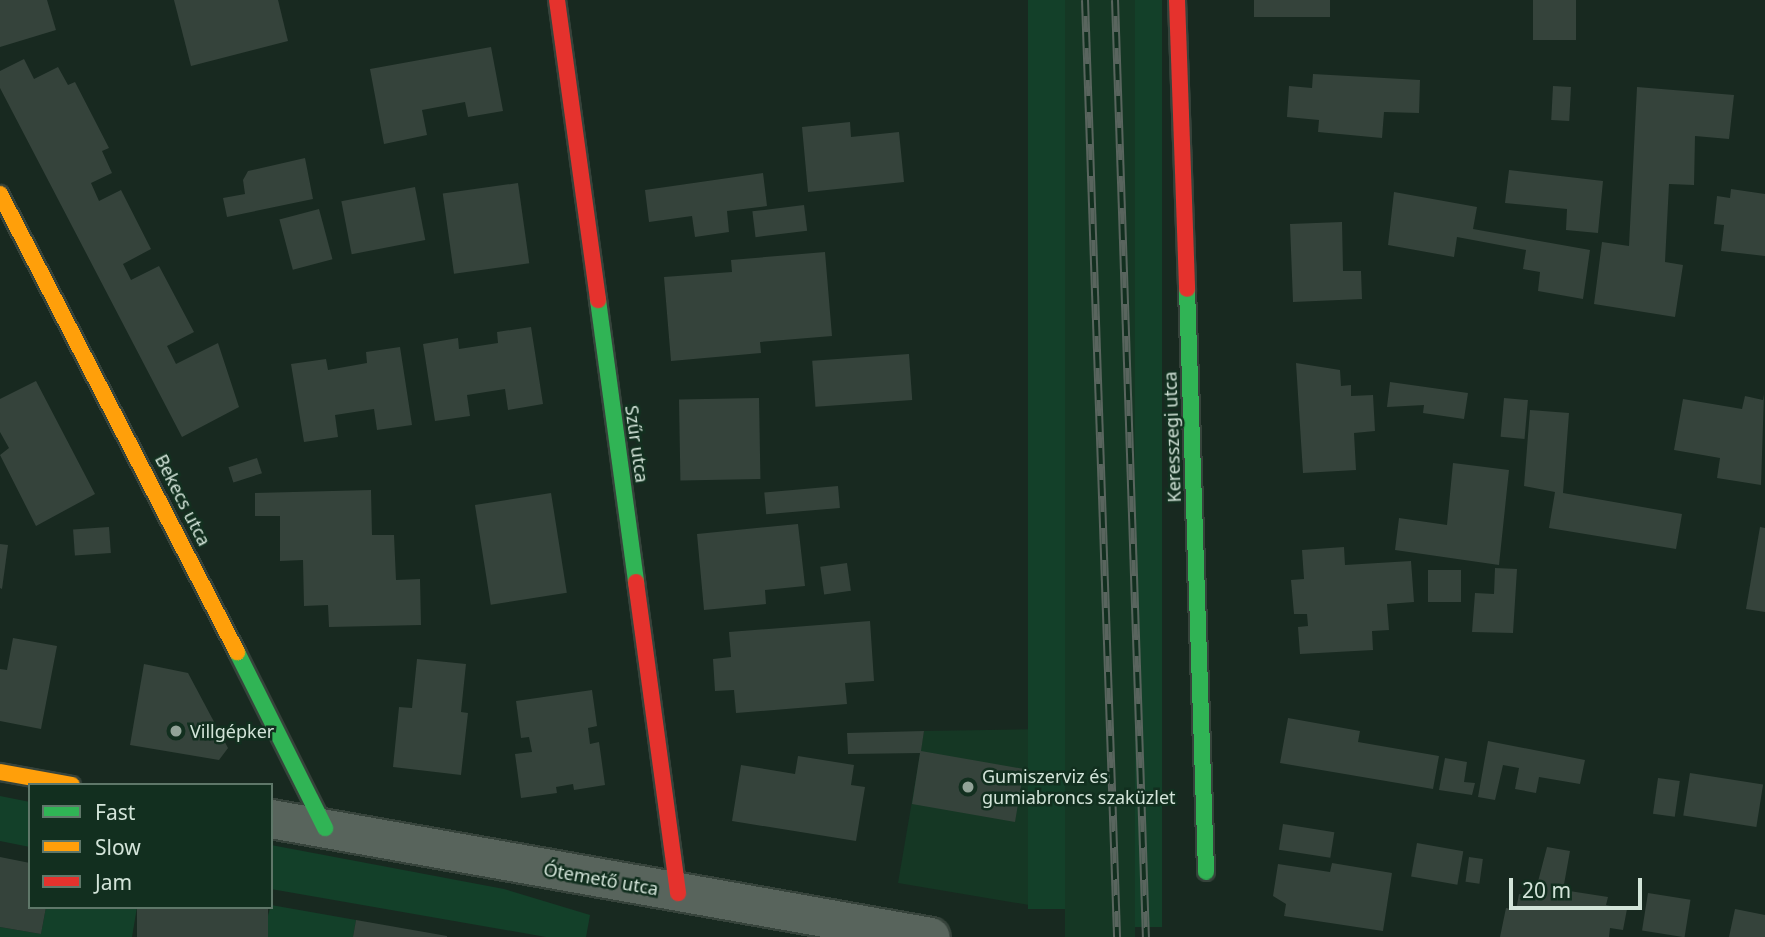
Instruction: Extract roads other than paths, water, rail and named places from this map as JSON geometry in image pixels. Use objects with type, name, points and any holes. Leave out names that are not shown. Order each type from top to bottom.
[{"type":"street","name":"Szűr utca","points":[[557,0],[678,893]]},
{"type":"street","name":"Keresszegi utca","points":[[1177,0],[1206,872]]},
{"type":"street","name":"Bekecs utca","points":[[0,194],[155,487],[324,828]]},
{"type":"street","points":[[0,772],[61,783]]},
{"type":"street","name":"Ótemető utca","points":[[273,819],[931,937]]},
{"type":"railway","points":[[1085,0],[1117,937]]},
{"type":"railway","points":[[1115,0],[1146,937]]},
{"type":"place","name":"Villgépker","points":[[176,731]]},
{"type":"place","name":"Gumiszerviz és gumiabroncs szaküzlet","points":[[968,787]]}]
